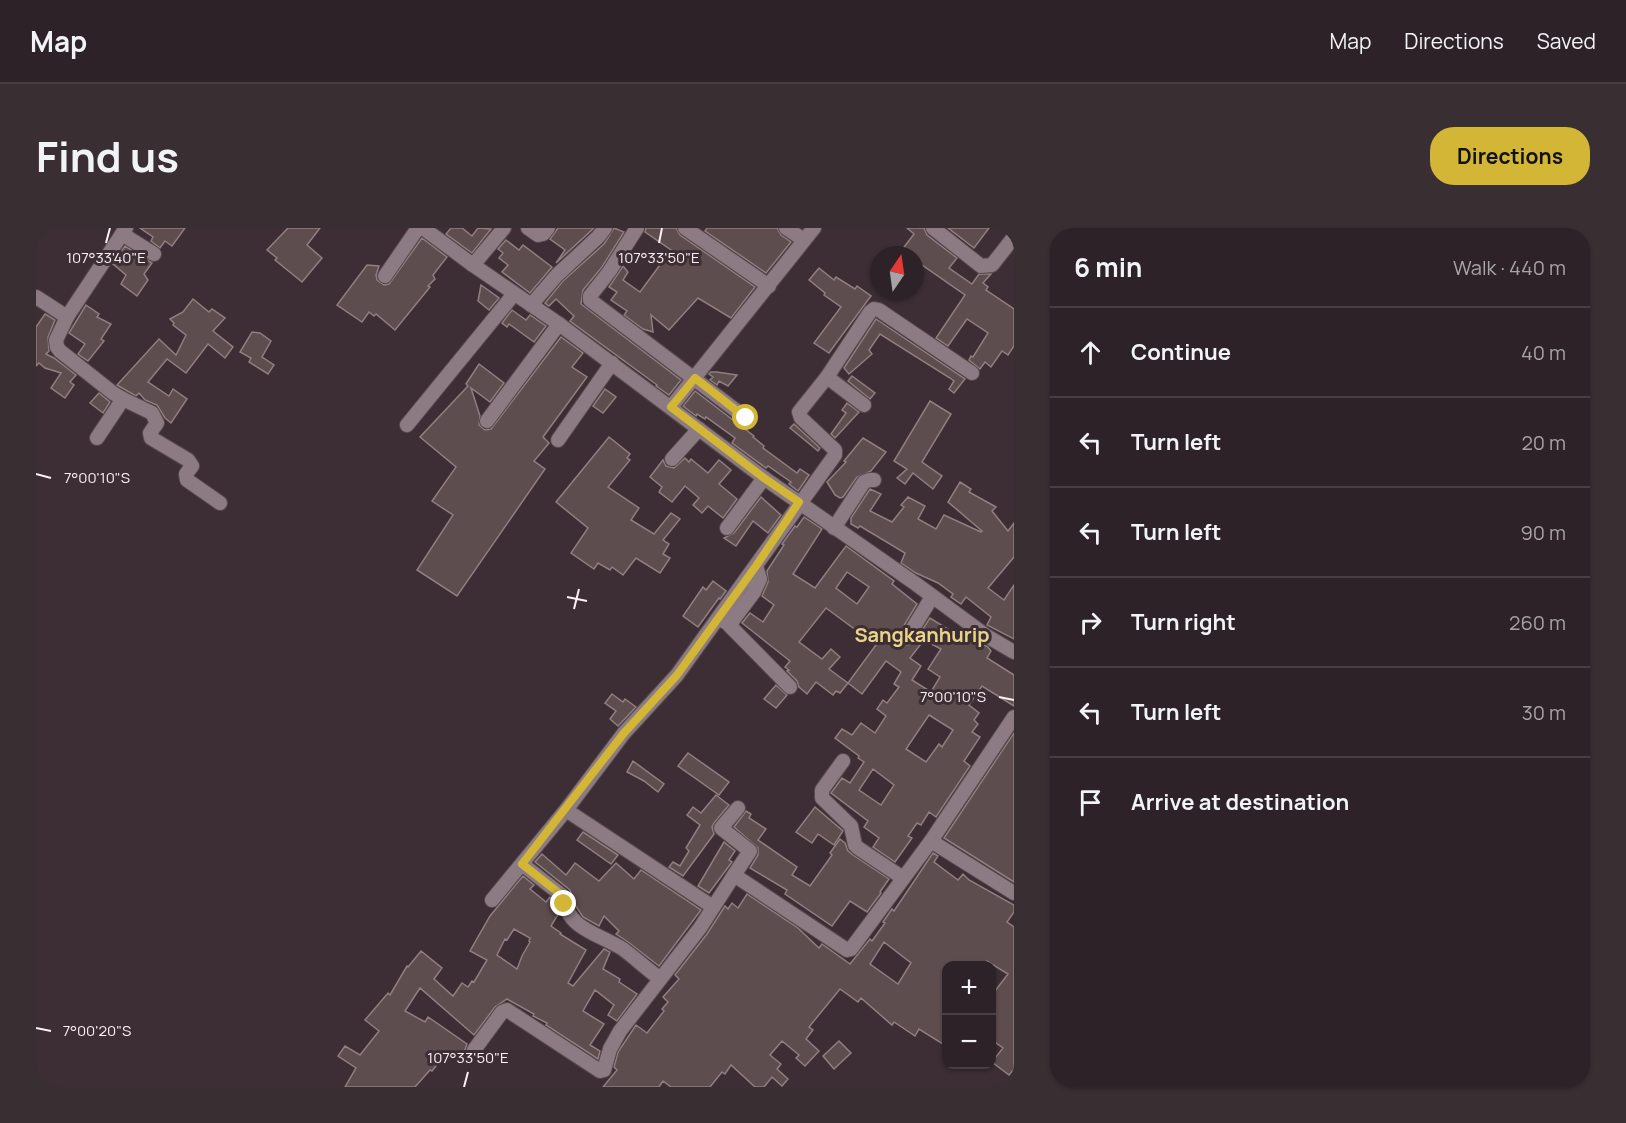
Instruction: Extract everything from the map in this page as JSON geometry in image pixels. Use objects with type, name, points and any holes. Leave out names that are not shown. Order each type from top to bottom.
[{"type":"street","points":[[385,276],[418,228]]},
{"type":"street","points":[[423,228],[559,324],[764,478],[985,635],[1014,652]]},
{"type":"street","points":[[473,265],[504,228]]},
{"type":"street","points":[[528,228],[538,235],[543,234],[548,228]]},
{"type":"street","points":[[531,305],[557,275],[605,228]]},
{"type":"street","points":[[637,228],[609,272],[590,296],[590,300],[692,380],[746,418]]},
{"type":"street","points":[[685,228],[769,286]]},
{"type":"street","points":[[786,228],[804,240]]},
{"type":"street","points":[[671,407],[814,228]]},
{"type":"street","points":[[933,228],[981,266],[992,265],[1014,237]]},
{"type":"street","points":[[154,254],[124,231],[67,317],[56,340],[57,347],[113,393],[152,413],[157,423],[150,433],[151,438],[188,460],[192,466],[186,474],[187,480],[220,503]]},
{"type":"street","points":[[407,425],[514,294]]},
{"type":"street","points":[[36,297],[67,317]]},
{"type":"street","points":[[492,900],[566,810],[624,733],[724,622],[799,502],[820,477],[836,452],[799,416],[799,412],[870,312],[876,309],[972,373]]},
{"type":"street","points":[[487,421],[559,324]]},
{"type":"street","points":[[558,440],[612,363]]},
{"type":"street","points":[[826,377],[864,405]]},
{"type":"street","points":[[97,438],[123,399]]},
{"type":"street","points":[[672,459],[699,429]]},
{"type":"street","points":[[727,528],[764,478]]},
{"type":"street","points":[[834,528],[864,482],[874,480]]},
{"type":"street","points":[[908,636],[932,597]]},
{"type":"street","points":[[724,622],[790,687]]},
{"type":"street","points":[[734,874],[849,950],[931,842],[1014,717]]},
{"type":"street","points":[[843,761],[822,790],[822,798],[851,826],[855,845],[858,848],[903,878]]},
{"type":"street","points":[[474,1050],[502,1012],[507,1010],[602,1071],[620,1031],[659,978],[684,949],[750,851],[722,828],[738,808]]},
{"type":"street","points":[[566,810],[713,907]]},
{"type":"street","points":[[931,842],[1014,893]]},
{"type":"street","points":[[522,864],[564,897],[567,914],[577,925],[624,950],[659,978]]},
{"type":"building","points":[[140,228],[185,228],[172,246],[165,241],[160,248],[151,241],[153,237]]},
{"type":"building","points":[[288,228],[320,228],[307,245],[322,258],[302,282],[275,260],[277,258],[267,250]]},
{"type":"building","points":[[451,228],[462,228],[472,236],[478,228],[491,229],[472,253],[446,234]]},
{"type":"building","points":[[558,228],[594,228],[556,263],[565,250],[550,239]]},
{"type":"building","points":[[614,228],[624,232],[602,267],[583,290],[581,304],[681,380],[669,395],[570,321],[574,316],[556,299],[549,306],[545,303],[563,281],[604,244]]},
{"type":"building","points":[[646,228],[676,228],[680,235],[755,287],[731,318],[698,298],[669,330],[651,315],[653,332],[643,329],[624,315],[627,311],[611,300],[617,292],[609,287],[623,266],[628,272],[623,280],[640,292],[671,250],[645,232]]},
{"type":"building","points":[[707,228],[777,228],[781,235],[791,242],[766,273],[705,231]]},
{"type":"building","points":[[907,228],[924,228],[927,235],[957,258],[949,268],[972,284],[979,274],[991,274],[983,283],[988,287],[986,290],[1014,309],[1014,346],[1008,355],[1002,351],[991,367],[985,362],[980,369],[969,360],[988,333],[967,319],[948,346],[936,338],[965,295],[924,266],[924,246],[905,246],[914,234]]},
{"type":"building","points":[[948,228],[989,228],[974,248]]},
{"type":"building","points":[[422,238],[447,257],[433,275],[435,279],[428,286],[430,287],[395,330],[376,314],[374,316],[369,312],[362,322],[337,305],[367,265],[379,266],[377,280],[384,285],[389,284]]},
{"type":"building","points":[[506,240],[519,250],[523,245],[552,267],[530,293],[502,272],[508,265],[499,258],[503,253],[498,249]]},
{"type":"building","points":[[125,246],[152,263],[144,274],[148,280],[137,296],[121,284],[126,275],[113,264]]},
{"type":"building","points":[[819,268],[834,280],[836,277],[855,289],[857,286],[870,295],[829,353],[814,343],[841,307],[809,280]]},
{"type":"building","points":[[481,285],[499,298],[489,310],[478,301]]},
{"type":"building","points":[[193,299],[209,312],[212,309],[225,318],[213,331],[233,347],[225,358],[208,344],[186,373],[167,359],[148,382],[169,396],[173,389],[187,399],[171,423],[157,405],[145,400],[139,393],[136,396],[117,385],[159,339],[176,355],[186,335],[173,325],[170,319],[183,312]]},
{"type":"building","points":[[86,305],[99,314],[97,317],[111,324],[101,339],[104,341],[88,361],[78,354],[85,344],[69,333]]},
{"type":"building","points":[[512,310],[526,320],[530,315],[546,326],[534,342],[509,324],[507,327],[502,323]]},
{"type":"building","points":[[45,314],[55,320],[48,337],[49,351],[46,354],[76,375],[70,382],[74,385],[65,398],[51,388],[61,373],[45,368],[39,363],[36,366],[36,327]]},
{"type":"building","points":[[876,319],[965,379],[954,393],[949,389],[954,381],[880,334],[869,350],[872,354],[849,374],[844,368]]},
{"type":"building","points":[[252,332],[260,333],[271,341],[262,357],[274,365],[268,374],[249,362],[251,358],[240,352]]},
{"type":"building","points":[[561,337],[583,353],[572,367],[587,377],[543,437],[549,443],[534,461],[545,469],[457,596],[417,570],[453,515],[432,501],[456,467],[420,437],[468,386],[466,384],[479,364],[504,383],[490,402],[471,388],[480,416],[479,425],[485,430],[491,429]]},
{"type":"building","points":[[711,372],[737,375],[728,386],[719,381],[717,385],[710,380],[713,377],[709,374]]},
{"type":"building","points":[[852,376],[875,393],[870,399],[848,381]]},
{"type":"building","points":[[605,389],[616,397],[603,413],[593,406]]},
{"type":"building","points":[[695,391],[754,436],[764,446],[763,448],[797,473],[800,469],[809,475],[798,491],[789,484],[791,482],[768,466],[766,468],[732,443],[735,438],[706,417],[705,419],[697,414],[696,416],[683,406]]},
{"type":"building","points":[[99,393],[110,402],[103,413],[90,403]]},
{"type":"building","points":[[930,401],[951,414],[922,462],[942,476],[933,489],[913,473],[905,484],[897,478],[907,469],[894,461]]},
{"type":"building","points":[[847,403],[859,412],[835,438],[831,434],[846,413],[842,410]]},
{"type":"building","points":[[794,424],[820,448],[818,451],[790,428]]},
{"type":"building","points":[[609,437],[630,454],[627,458],[630,460],[608,487],[639,508],[631,520],[654,534],[671,513],[680,519],[663,540],[669,544],[663,554],[670,558],[660,573],[636,558],[623,575],[612,567],[610,570],[598,563],[594,569],[571,553],[588,528],[556,502]]},
{"type":"building","points":[[863,438],[886,452],[871,471],[857,477],[840,498],[835,495],[827,482],[846,462],[844,461]]},
{"type":"building","points":[[685,458],[689,462],[691,459],[708,473],[719,460],[731,470],[719,484],[737,499],[723,518],[708,506],[702,513],[693,505],[699,498],[685,486],[672,502],[659,492],[662,487],[650,477],[663,460],[666,466],[674,468]]},
{"type":"building","points":[[960,482],[971,489],[969,492],[996,507],[992,511],[1008,531],[1014,523],[1014,557],[988,588],[1004,600],[1014,585],[1014,639],[987,625],[991,617],[966,597],[961,604],[951,597],[953,594],[938,583],[901,563],[905,553],[860,526],[858,528],[851,524],[851,518],[870,489],[881,494],[870,511],[892,522],[904,507],[901,505],[908,497],[925,506],[918,519],[936,529],[944,515],[981,532],[948,502]]},
{"type":"building","points":[[761,497],[781,515],[768,533],[753,521],[736,546],[724,538],[734,533]]},
{"type":"building","points":[[804,517],[822,529],[793,574],[815,588],[846,546],[894,581],[892,584],[917,604],[900,632],[900,640],[903,643],[908,645],[915,641],[930,618],[972,644],[975,640],[988,647],[991,651],[987,658],[1014,675],[1014,706],[982,686],[969,705],[979,713],[974,720],[978,724],[972,732],[980,737],[964,761],[970,766],[936,817],[929,812],[921,825],[917,823],[908,836],[912,838],[895,862],[873,847],[879,838],[864,827],[868,821],[831,793],[842,778],[850,783],[864,762],[835,738],[842,729],[852,735],[861,723],[875,733],[886,716],[877,709],[883,700],[887,703],[899,687],[894,684],[901,672],[886,661],[862,694],[848,683],[840,693],[836,691],[833,695],[816,682],[807,694],[787,671],[789,670],[785,667],[790,661],[742,623],[750,613],[763,622],[774,605],[762,596],[768,582],[767,571],[784,545],[782,544],[795,526],[797,527]],"holes":[[[847,572],[869,587],[857,604],[836,588]],[[826,608],[876,645],[848,683],[829,669],[840,657],[831,649],[822,659],[799,642]],[[924,640],[941,649],[928,669],[940,677],[931,692],[912,680],[921,666],[910,658]],[[929,715],[953,730],[942,747],[939,744],[926,762],[906,749]],[[873,769],[894,785],[881,805],[859,790]]]},
{"type":"building","points":[[713,581],[726,591],[698,627],[683,616],[703,587],[706,590]]},
{"type":"building","points":[[776,685],[787,695],[776,708],[764,699]]},
{"type":"building","points":[[612,694],[636,707],[618,726],[610,719],[616,711],[605,703]]},
{"type":"building","points":[[1014,733],[1014,882],[944,838]]},
{"type":"building","points":[[688,753],[729,782],[719,795],[678,766]]},
{"type":"building","points":[[633,761],[664,784],[658,792],[627,772]]},
{"type":"building","points":[[716,795],[729,805],[714,823],[712,827],[714,834],[683,876],[669,867],[673,862],[680,866],[689,851],[686,848],[700,825],[687,815],[693,807],[701,813]]},
{"type":"building","points":[[815,807],[843,831],[834,845],[818,834],[812,843],[796,832]]},
{"type":"building","points":[[746,811],[751,814],[749,818],[766,829],[758,840],[797,867],[792,875],[810,886],[832,855],[830,853],[840,839],[845,843],[848,851],[889,879],[867,912],[850,901],[832,926],[785,894],[787,890],[750,868],[758,855],[758,848],[734,827]]},
{"type":"building","points":[[583,832],[618,855],[611,864],[577,840]]},
{"type":"building","points":[[724,842],[735,851],[729,860],[732,862],[709,893],[698,886]]},
{"type":"building","points":[[933,853],[938,856],[934,862],[958,880],[963,874],[969,880],[1014,905],[1014,912],[1007,922],[1014,927],[1014,1069],[1009,1075],[996,1065],[996,1057],[1003,1048],[996,1043],[996,990],[1008,974],[996,967],[996,961],[942,961],[942,1043],[919,1029],[915,1036],[894,1022],[892,1025],[861,998],[858,1002],[840,989],[809,1027],[813,1030],[806,1039],[819,1051],[805,1066],[796,1058],[799,1055],[782,1041],[770,1055],[781,1064],[777,1069],[788,1079],[782,1086],[772,1077],[764,1087],[755,1087],[731,1065],[725,1074],[722,1072],[710,1087],[671,1087],[663,1081],[659,1087],[603,1087],[617,1070],[614,1067],[618,1052],[636,1025],[647,1033],[664,1011],[662,1009],[668,1002],[663,997],[679,979],[675,975],[707,934],[725,906],[728,909],[732,903],[738,908],[747,894],[798,928],[819,948],[822,944],[850,964],[870,939],[872,941],[892,909],[894,911]],"holes":[[[884,942],[911,963],[898,984],[870,964]]]},
{"type":"building","points":[[542,854],[566,875],[575,863],[599,881],[616,863],[634,879],[641,870],[701,910],[659,966],[616,934],[619,931],[604,916],[599,926],[583,917],[575,905],[570,890],[535,862]]},
{"type":"building","points":[[523,876],[534,885],[530,889],[546,902],[550,897],[556,902],[559,913],[551,926],[586,950],[568,983],[573,986],[604,949],[610,952],[603,969],[620,979],[619,982],[637,994],[617,1021],[608,1015],[614,1005],[595,990],[583,1011],[604,1024],[590,1045],[600,1051],[598,1059],[546,1025],[547,1023],[533,1016],[534,1014],[507,999],[495,1007],[474,1035],[420,988],[405,1011],[425,1022],[428,1017],[467,1044],[465,1050],[468,1056],[464,1061],[448,1051],[415,1087],[345,1087],[356,1068],[338,1056],[345,1046],[360,1055],[379,1031],[365,1020],[388,993],[390,995],[407,966],[421,951],[442,968],[434,979],[453,996],[462,983],[468,987],[472,981],[474,982],[487,960],[470,951],[490,916]],"holes":[[[514,929],[530,938],[517,969],[497,955],[505,939],[507,940]]]},
{"type":"building","points":[[839,1041],[851,1053],[834,1069],[823,1056]]},
{"type":"district","name":"Sangkanhurip","points":[[922,634]]},
{"type":"route","points":[[564,904],[564,897],[522,864],[624,733],[677,675],[799,502],[671,407],[695,378],[746,418]]}]
